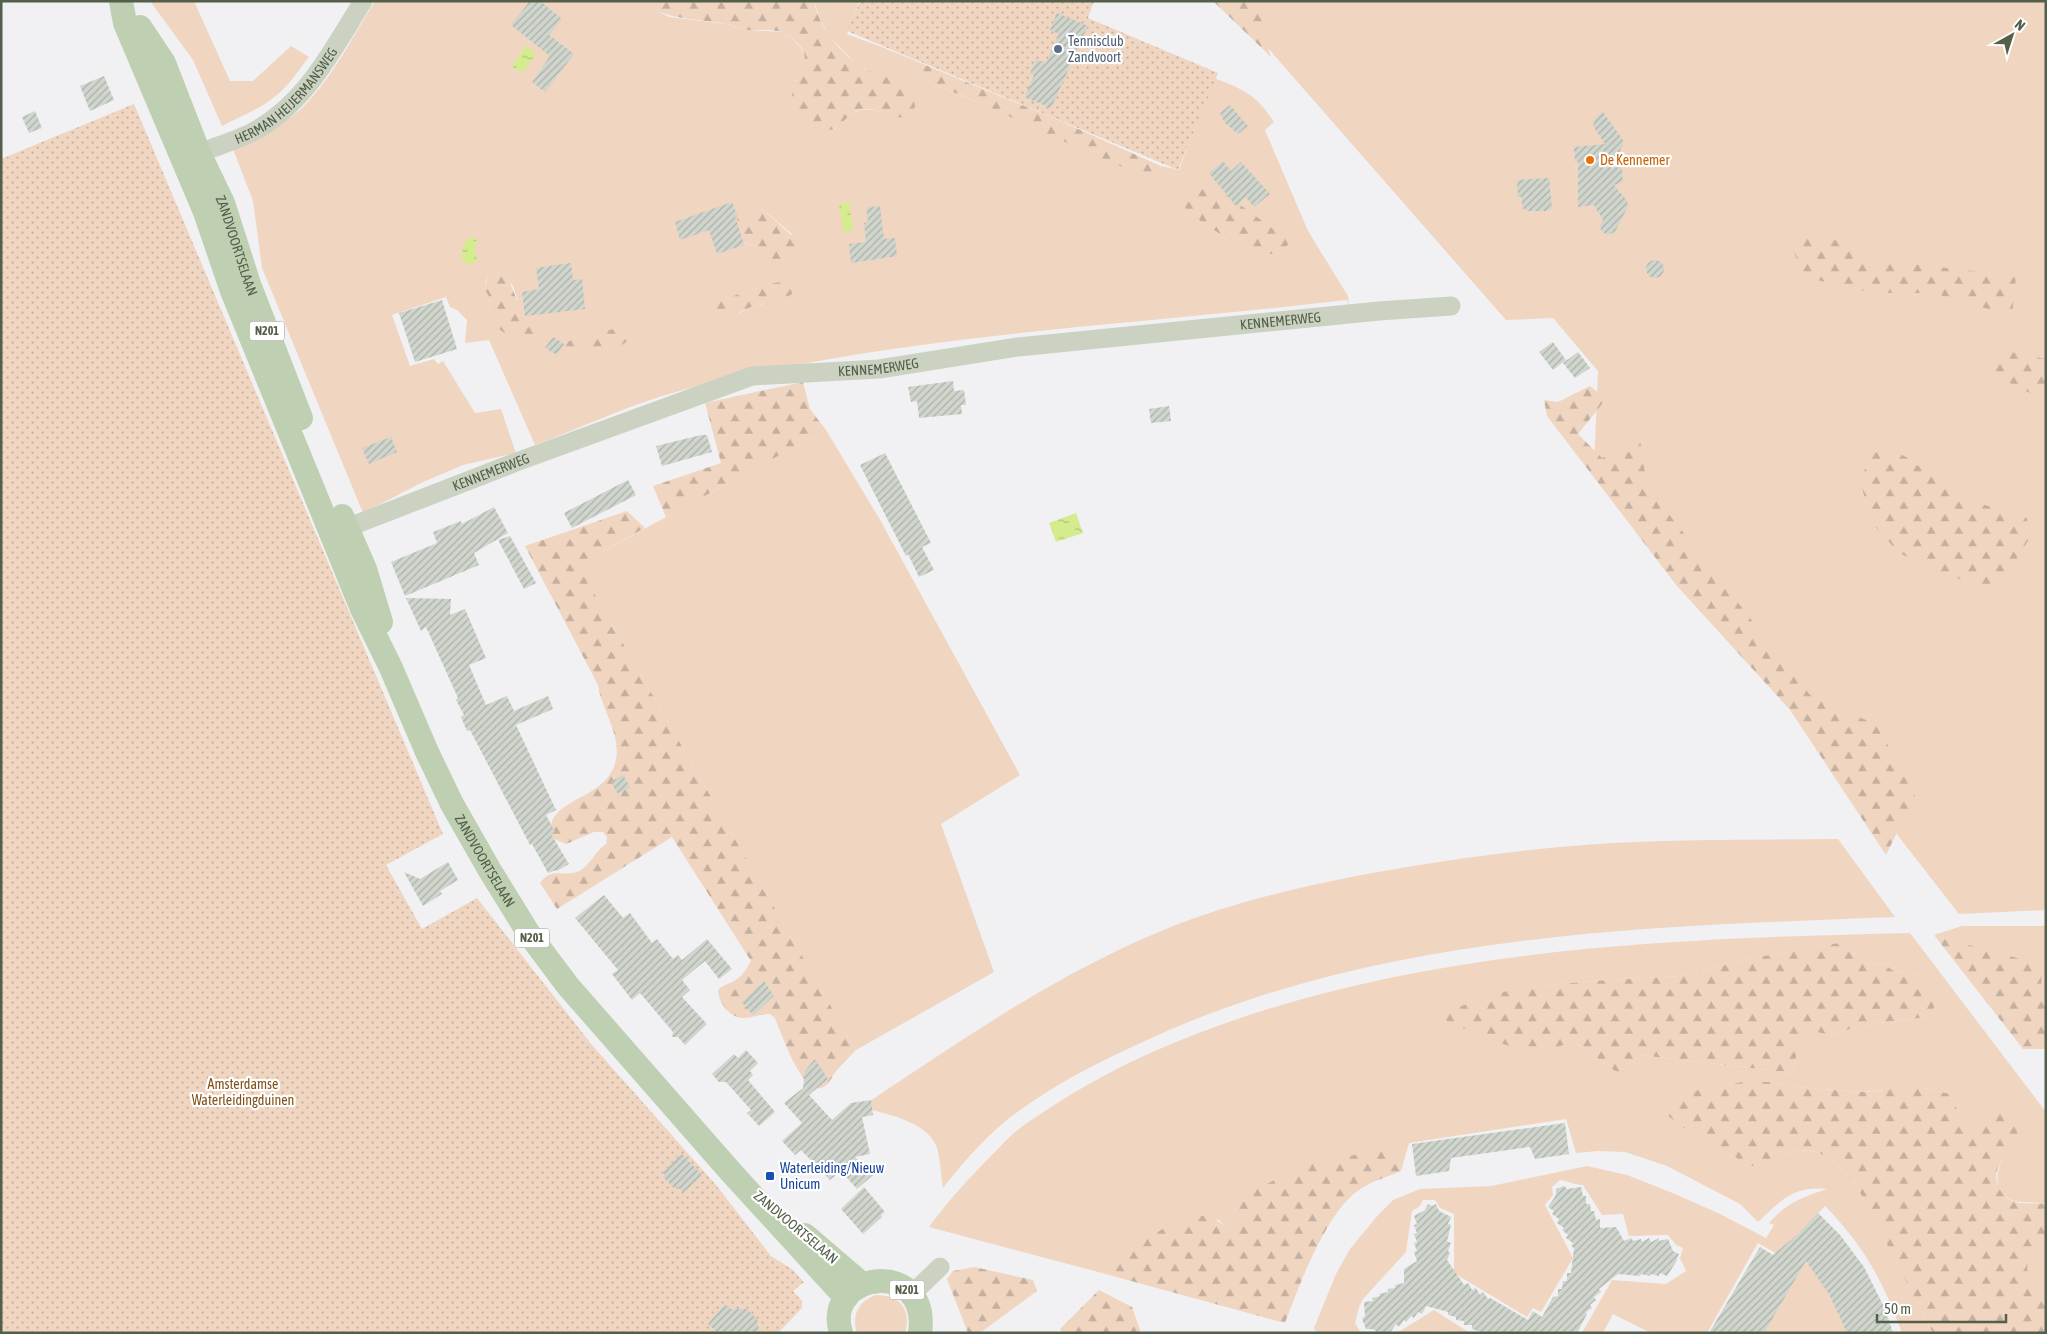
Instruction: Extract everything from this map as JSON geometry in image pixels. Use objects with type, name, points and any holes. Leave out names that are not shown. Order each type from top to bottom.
[{"type":"main road","name":"ZANDVOORTSELAAN","points":[[121,3],[133,15],[148,42],[164,63],[191,156],[223,203],[249,284],[339,531],[365,569],[376,601],[391,668],[427,752],[452,804],[529,934],[568,986],[730,1170],[854,1291]]},
{"type":"main road","name":"N201","points":[[854,1291],[871,1281],[891,1281],[901,1285],[912,1294],[920,1307],[920,1333]]},
{"type":"main road","points":[[842,1333],[840,1312],[854,1291]]},
{"type":"street","name":"HERMAN HEIJERMANSWEG","points":[[191,156],[250,133],[284,111],[308,86],[363,1]]},
{"type":"street","name":"KENNEMERWEG","points":[[339,531],[519,461],[752,376],[879,369],[1018,347],[1379,311],[1450,306]]},
{"type":"street","points":[[912,1294],[940,1267]]},
{"type":"green space","points":[[150,1],[194,1],[230,81],[253,81],[291,46],[309,57],[288,84],[273,98],[255,110],[222,126],[193,60]]},
{"type":"green space","points":[[375,1],[642,1],[642,3],[669,17],[726,24],[747,30],[783,32],[800,47],[806,58],[805,67],[795,81],[835,129],[848,116],[862,110],[877,111],[894,118],[871,72],[857,65],[830,37],[821,21],[814,1],[859,1],[847,34],[887,49],[934,85],[1157,171],[1161,166],[1179,170],[1214,78],[1241,90],[1255,99],[1262,105],[1274,122],[1265,130],[1308,231],[1348,296],[1349,308],[1347,300],[1014,334],[848,356],[765,371],[664,395],[535,445],[489,340],[465,343],[467,320],[457,310],[450,307],[446,297],[392,315],[410,366],[434,359],[438,364],[443,361],[475,413],[501,409],[516,453],[463,465],[421,483],[363,513],[262,268],[253,201],[233,149],[279,125],[303,107],[333,70]],"holes":[[[761,208],[792,234],[772,259],[760,249],[744,243]],[[488,277],[512,284],[519,303],[536,316],[489,309],[491,298],[485,283]],[[773,283],[764,304],[753,306],[739,313],[721,300]]]},
{"type":"green space","points":[[642,1],[814,1],[820,19],[836,44],[865,69],[901,84],[913,97],[915,107],[905,117],[889,116],[870,109],[860,110],[850,115],[834,129],[825,130],[798,108],[793,98],[792,89],[804,66],[805,58],[802,48],[792,38],[777,31],[748,30],[673,16],[652,9],[642,3]]},
{"type":"green space","points":[[860,1],[1094,1],[1088,18],[1218,73],[1178,170],[847,31]]},
{"type":"green space","points":[[1213,1],[1246,1],[1262,17],[1270,56]]},
{"type":"green space","points":[[1224,1],[2046,1],[2046,910],[1959,914],[1761,660],[1594,467],[1598,371],[1553,318],[1506,320],[1259,38]]},
{"type":"green space","points":[[887,49],[1058,120],[1161,166],[1157,171],[1141,175],[1087,152],[971,99],[934,85]]},
{"type":"green space","name":"Amsterdamse Waterleidingduinen","points":[[134,104],[443,834],[386,865],[422,929],[477,898],[592,1045],[716,1185],[771,1256],[793,1270],[804,1282],[793,1291],[802,1301],[802,1308],[780,1331],[781,1333],[1,1333],[1,159]]},
{"type":"green space","points":[[1202,177],[1290,241],[1287,246],[1272,254],[1252,250],[1213,230],[1192,214],[1185,208],[1185,197]]},
{"type":"green space","points":[[761,208],[798,241],[793,254],[783,262],[774,264],[761,251],[744,243],[735,211]]},
{"type":"green space","points":[[1827,234],[1862,258],[2016,276],[2012,316],[1933,293],[1873,293],[1804,277],[1788,237]]},
{"type":"green space","points":[[496,274],[506,276],[518,301],[539,321],[540,330],[537,337],[526,345],[505,333],[492,320],[490,315],[490,299],[484,289],[488,277]]},
{"type":"green space","points":[[784,282],[791,285],[794,289],[792,294],[783,299],[753,306],[731,316],[722,316],[714,309],[715,304],[721,300],[773,283]]},
{"type":"green space","points":[[617,328],[626,329],[630,333],[630,339],[624,344],[600,351],[583,351],[567,348],[566,345],[569,341]]},
{"type":"green space","points":[[2011,352],[2046,359],[2046,401],[1986,371]]},
{"type":"green space","points":[[803,382],[810,409],[826,430],[666,517],[653,486],[721,463],[705,403]]},
{"type":"green space","points":[[1590,386],[1606,399],[1578,434],[1602,458],[1640,440],[1647,486],[1810,695],[1877,725],[1915,796],[1886,855],[1790,710],[1677,586],[1547,416],[1544,400],[1558,402]]},
{"type":"green space","points":[[826,430],[879,518],[1020,775],[941,824],[994,972],[856,1050],[578,565]]},
{"type":"green space","points":[[1885,446],[1908,458],[1942,484],[1985,505],[2027,518],[2029,539],[2014,563],[2007,589],[1986,588],[1938,572],[1899,553],[1872,523],[1860,481],[1870,457]]},
{"type":"green space","points":[[627,511],[645,528],[578,565],[856,1050],[825,1086],[817,1088],[809,1084],[802,1075],[794,1063],[775,1018],[770,1014],[740,1018],[726,1010],[718,990],[738,978],[751,961],[672,837],[557,909],[540,883],[549,875],[573,873],[583,869],[606,844],[607,837],[603,832],[594,832],[566,844],[552,838],[551,825],[555,816],[563,808],[606,780],[613,769],[617,747],[598,685],[525,546]]},
{"type":"green space","points":[[1838,839],[1895,917],[1701,925],[1604,932],[1507,943],[1411,958],[1316,980],[1224,1008],[1134,1046],[1077,1074],[1007,1120],[978,1147],[943,1188],[936,1145],[930,1136],[903,1119],[861,1107],[1009,1010],[1086,966],[1189,920],[1260,898],[1388,870],[1485,855],[1549,848],[1670,841]]},
{"type":"green space","points":[[1962,926],[2046,926],[2046,996],[2043,996],[2041,991],[2041,965],[1934,935]]},
{"type":"green space","points":[[1910,933],[2046,1112],[2046,1204],[2015,1201],[1998,1189],[1998,1170],[2005,1156],[2014,1145],[1997,1104],[1977,1124],[1963,1117],[1950,1094],[1920,1087],[1861,1092],[1795,1087],[1769,1082],[1742,1082],[1704,1090],[1682,1127],[1715,1144],[1784,1153],[1801,1150],[1818,1152],[1835,1162],[1856,1185],[1933,1333],[1902,1333],[1880,1281],[1871,1265],[1851,1235],[1825,1206],[1792,1241],[1821,1278],[1849,1333],[1755,1333],[1781,1256],[1758,1243],[1707,1333],[1651,1333],[1613,1314],[1603,1333],[1582,1333],[1612,1280],[1666,1284],[1686,1271],[1680,1258],[1683,1248],[1676,1245],[1668,1235],[1629,1236],[1623,1214],[1602,1215],[1583,1185],[1560,1180],[1552,1187],[1553,1195],[1545,1205],[1573,1258],[1541,1312],[1533,1308],[1527,1317],[1454,1273],[1454,1214],[1440,1208],[1435,1200],[1423,1200],[1420,1206],[1412,1211],[1406,1252],[1363,1299],[1359,1307],[1355,1323],[1361,1333],[1317,1333],[1314,1328],[1336,1274],[1350,1249],[1393,1200],[1420,1189],[1491,1186],[1587,1166],[1627,1175],[1675,1194],[1720,1214],[1766,1238],[1774,1225],[1769,1223],[1782,1210],[1803,1198],[1827,1189],[1796,1192],[1781,1201],[1758,1222],[1740,1204],[1667,1166],[1625,1152],[1598,1151],[1576,1153],[1566,1119],[1409,1143],[1401,1171],[1397,1147],[1234,1208],[1236,1220],[1231,1228],[1226,1227],[1219,1220],[1152,1236],[1102,1273],[929,1227],[951,1199],[1008,1138],[1059,1102],[1128,1063],[1246,1016],[1338,990],[1432,970],[1527,956],[1719,939]],"holes":[[[1839,943],[1870,965],[1884,964],[1892,970],[1919,976],[1928,1017],[1862,1025],[1838,1033],[1826,1034],[1803,1028],[1792,1073],[1640,1055],[1618,1073],[1572,1040],[1513,989],[1591,981],[1681,976],[1752,958]]]},
{"type":"green space","points":[[1934,935],[2042,965],[2041,991],[2043,996],[2046,996],[2046,1049],[2023,1049]]},
{"type":"green space","points":[[1839,943],[1870,965],[1884,964],[1892,970],[1919,976],[1939,999],[1928,1017],[1862,1025],[1838,1033],[1826,1034],[1803,1029],[1792,1073],[1640,1055],[1618,1073],[1572,1040],[1547,1052],[1537,1053],[1491,1040],[1434,1015],[1513,989],[1591,981],[1681,976],[1752,958]]},
{"type":"green space","points":[[1742,1082],[1769,1082],[1795,1087],[1861,1092],[1879,1091],[1902,1086],[1920,1087],[1950,1094],[1963,1117],[1977,1124],[1997,1104],[2005,1105],[2016,1123],[2017,1136],[2013,1147],[1998,1168],[1997,1180],[2000,1191],[2015,1202],[2046,1204],[2046,1241],[2032,1253],[2027,1267],[2032,1283],[2046,1295],[2046,1333],[1933,1333],[1856,1185],[1835,1162],[1818,1152],[1801,1150],[1784,1153],[1775,1162],[1762,1166],[1751,1166],[1682,1127],[1660,1109],[1671,1097],[1683,1093]]},
{"type":"green space","points":[[1397,1147],[1401,1171],[1359,1190],[1335,1215],[1306,1270],[1285,1323],[1102,1273],[1137,1246],[1179,1221],[1203,1216],[1212,1218],[1231,1228],[1234,1221],[1237,1199],[1306,1164]]},
{"type":"green space","points":[[2046,1241],[2046,1295],[2032,1283],[2027,1267],[2032,1253]]},
{"type":"green space","points":[[974,1267],[1033,1280],[1037,1291],[980,1333],[968,1333],[947,1279],[953,1271]]},
{"type":"green space","points":[[1099,1290],[1132,1307],[1141,1333],[1063,1333],[1060,1329]]},
{"type":"green space","points":[[876,1295],[892,1298],[902,1305],[907,1317],[905,1333],[857,1333],[855,1320],[858,1310],[865,1301]]},
{"type":"green space","points":[[1434,1310],[1470,1333],[1442,1331],[1434,1333],[1397,1333]]},
{"type":"water","points":[[526,46],[536,54],[522,73],[512,66]]},
{"type":"water","points":[[849,202],[853,230],[843,232],[839,204]]},
{"type":"water","points":[[470,237],[475,238],[477,242],[475,247],[477,261],[469,265],[462,259],[462,256],[464,244]]},
{"type":"water","points":[[1076,513],[1083,533],[1056,542],[1049,523]]},
{"type":"building","points":[[530,1],[540,1],[562,19],[549,35],[574,54],[545,92],[532,82],[550,56],[511,25]]},
{"type":"building","points":[[1057,13],[1088,26],[1051,108],[1025,97],[1034,75],[1030,74],[1036,60],[1046,63],[1059,34],[1050,30]]},
{"type":"building","points":[[104,76],[114,100],[90,111],[80,86]]},
{"type":"building","points":[[1230,105],[1248,126],[1238,134],[1224,122],[1220,113]]},
{"type":"building","points":[[35,111],[42,128],[29,133],[22,117]]},
{"type":"building","points":[[1603,112],[1623,140],[1620,150],[1623,182],[1614,185],[1627,201],[1628,206],[1615,232],[1607,235],[1601,230],[1600,225],[1603,220],[1594,205],[1578,207],[1578,161],[1575,162],[1574,147],[1605,144],[1593,126],[1595,118]]},
{"type":"building","points":[[1223,161],[1231,171],[1241,162],[1270,194],[1254,207],[1246,197],[1236,206],[1209,173]]},
{"type":"building","points":[[1549,178],[1552,208],[1547,211],[1528,211],[1522,208],[1522,197],[1518,197],[1517,180]]},
{"type":"building","points":[[732,202],[744,245],[717,254],[709,230],[680,240],[675,222]]},
{"type":"building","points":[[880,206],[884,239],[895,238],[897,256],[851,263],[849,244],[866,242],[864,223],[868,222],[866,208]]},
{"type":"building","points":[[1655,260],[1661,263],[1664,269],[1661,275],[1655,278],[1649,275],[1646,269],[1649,263]]},
{"type":"building","points":[[571,263],[573,280],[582,279],[585,309],[525,316],[522,292],[539,289],[536,268]]},
{"type":"building","points":[[442,300],[457,349],[415,362],[399,313]]},
{"type":"building","points":[[553,337],[564,344],[557,355],[545,348]]},
{"type":"building","points":[[1553,342],[1566,360],[1553,370],[1539,352]]},
{"type":"building","points":[[1578,352],[1590,368],[1575,378],[1563,363]]},
{"type":"building","points":[[953,381],[954,391],[964,390],[966,405],[961,405],[962,414],[919,418],[917,401],[911,402],[908,387]]},
{"type":"building","points":[[1169,406],[1171,421],[1151,423],[1149,409]]},
{"type":"building","points":[[707,435],[712,452],[662,466],[656,446]]},
{"type":"building","points":[[391,437],[397,452],[369,464],[362,448]]},
{"type":"building","points":[[885,453],[931,543],[922,547],[934,570],[919,577],[908,554],[906,556],[860,465]]},
{"type":"building","points":[[628,480],[636,495],[572,528],[564,513]]},
{"type":"building","points":[[494,507],[508,533],[474,553],[479,565],[405,596],[391,562],[437,543],[433,532],[461,521],[462,524]]},
{"type":"building","points":[[510,536],[536,583],[524,589],[498,540]]},
{"type":"building","points":[[406,598],[451,599],[450,615],[465,609],[486,658],[469,665],[486,705],[507,696],[514,711],[548,696],[553,709],[516,725],[556,810],[546,815],[555,832],[551,834],[569,864],[557,871],[548,873],[532,844],[530,845],[470,730],[467,731],[461,717],[464,715],[456,700],[458,698],[426,627],[421,631]]},
{"type":"building","points":[[623,775],[630,787],[618,794],[611,782]]},
{"type":"building","points":[[448,862],[458,880],[440,891],[442,894],[423,906],[404,872],[420,879]]},
{"type":"building","points":[[604,895],[623,918],[630,913],[652,943],[657,939],[673,959],[678,955],[682,960],[707,939],[732,969],[719,979],[705,961],[682,980],[690,990],[682,997],[707,1024],[685,1045],[678,1037],[672,1037],[673,1032],[640,993],[632,1000],[612,974],[618,970],[575,918]]},
{"type":"building","points":[[764,981],[774,996],[753,1015],[742,1002]]},
{"type":"building","points":[[746,1050],[758,1063],[750,1071],[753,1075],[748,1080],[775,1112],[759,1126],[747,1113],[751,1110],[726,1082],[719,1082],[712,1074],[734,1054],[738,1058]]},
{"type":"building","points":[[815,1059],[828,1079],[809,1095],[832,1120],[851,1103],[871,1100],[873,1115],[862,1117],[870,1154],[855,1157],[873,1175],[857,1189],[841,1171],[830,1180],[801,1150],[795,1155],[782,1141],[802,1123],[784,1103],[803,1088],[805,1071]]},
{"type":"building","points":[[1565,1123],[1569,1154],[1535,1159],[1530,1147],[1451,1158],[1449,1171],[1416,1176],[1412,1144]]},
{"type":"building","points":[[682,1154],[702,1175],[683,1193],[677,1186],[674,1188],[663,1177],[665,1175],[663,1172]]},
{"type":"building","points":[[1564,1186],[1567,1189],[1581,1187],[1583,1196],[1586,1196],[1586,1204],[1590,1204],[1591,1211],[1594,1211],[1596,1220],[1600,1219],[1600,1228],[1616,1227],[1624,1241],[1631,1238],[1633,1241],[1641,1239],[1642,1242],[1649,1238],[1651,1242],[1659,1238],[1659,1241],[1668,1239],[1673,1251],[1679,1254],[1667,1276],[1660,1273],[1659,1276],[1651,1274],[1649,1276],[1641,1274],[1640,1276],[1618,1274],[1599,1289],[1601,1292],[1594,1297],[1596,1300],[1590,1305],[1592,1308],[1586,1312],[1587,1314],[1577,1333],[1484,1333],[1472,1329],[1472,1325],[1464,1325],[1464,1321],[1456,1320],[1456,1317],[1448,1315],[1448,1312],[1426,1306],[1422,1314],[1418,1312],[1414,1318],[1411,1316],[1406,1322],[1404,1320],[1399,1327],[1396,1324],[1390,1333],[1378,1333],[1373,1329],[1366,1329],[1362,1319],[1365,1316],[1364,1302],[1373,1301],[1372,1298],[1388,1292],[1388,1289],[1395,1288],[1395,1285],[1404,1283],[1404,1269],[1417,1261],[1414,1252],[1417,1251],[1414,1243],[1417,1242],[1414,1234],[1417,1233],[1414,1225],[1417,1224],[1414,1216],[1425,1210],[1428,1204],[1432,1206],[1436,1204],[1439,1211],[1451,1217],[1448,1224],[1451,1225],[1447,1241],[1451,1243],[1447,1260],[1464,1285],[1468,1283],[1472,1290],[1476,1288],[1480,1295],[1483,1292],[1488,1299],[1490,1298],[1528,1320],[1533,1311],[1542,1317],[1553,1297],[1558,1296],[1558,1289],[1562,1289],[1563,1281],[1567,1281],[1567,1273],[1571,1273],[1574,1248],[1571,1246],[1573,1243],[1566,1238],[1568,1235],[1562,1230],[1564,1228],[1557,1223],[1559,1219],[1552,1214],[1554,1211],[1548,1207],[1556,1195],[1556,1189]]},
{"type":"building","points":[[864,1187],[885,1212],[863,1234],[841,1209]]},
{"type":"building","points":[[1818,1213],[1840,1235],[1864,1267],[1885,1309],[1893,1333],[1847,1333],[1829,1294],[1806,1261],[1764,1333],[1709,1333],[1760,1247],[1773,1255],[1798,1234]]},
{"type":"building","points":[[725,1304],[730,1309],[746,1309],[757,1319],[759,1333],[718,1333],[708,1324]]},
{"type":"place","name":"Tennisclub Zandvoort","points":[[1058,49]]},
{"type":"place","name":"De Kennemer","points":[[1590,160]]},
{"type":"place","name":"Waterleiding/Nieuw Unicum","points":[[770,1176]]}]
